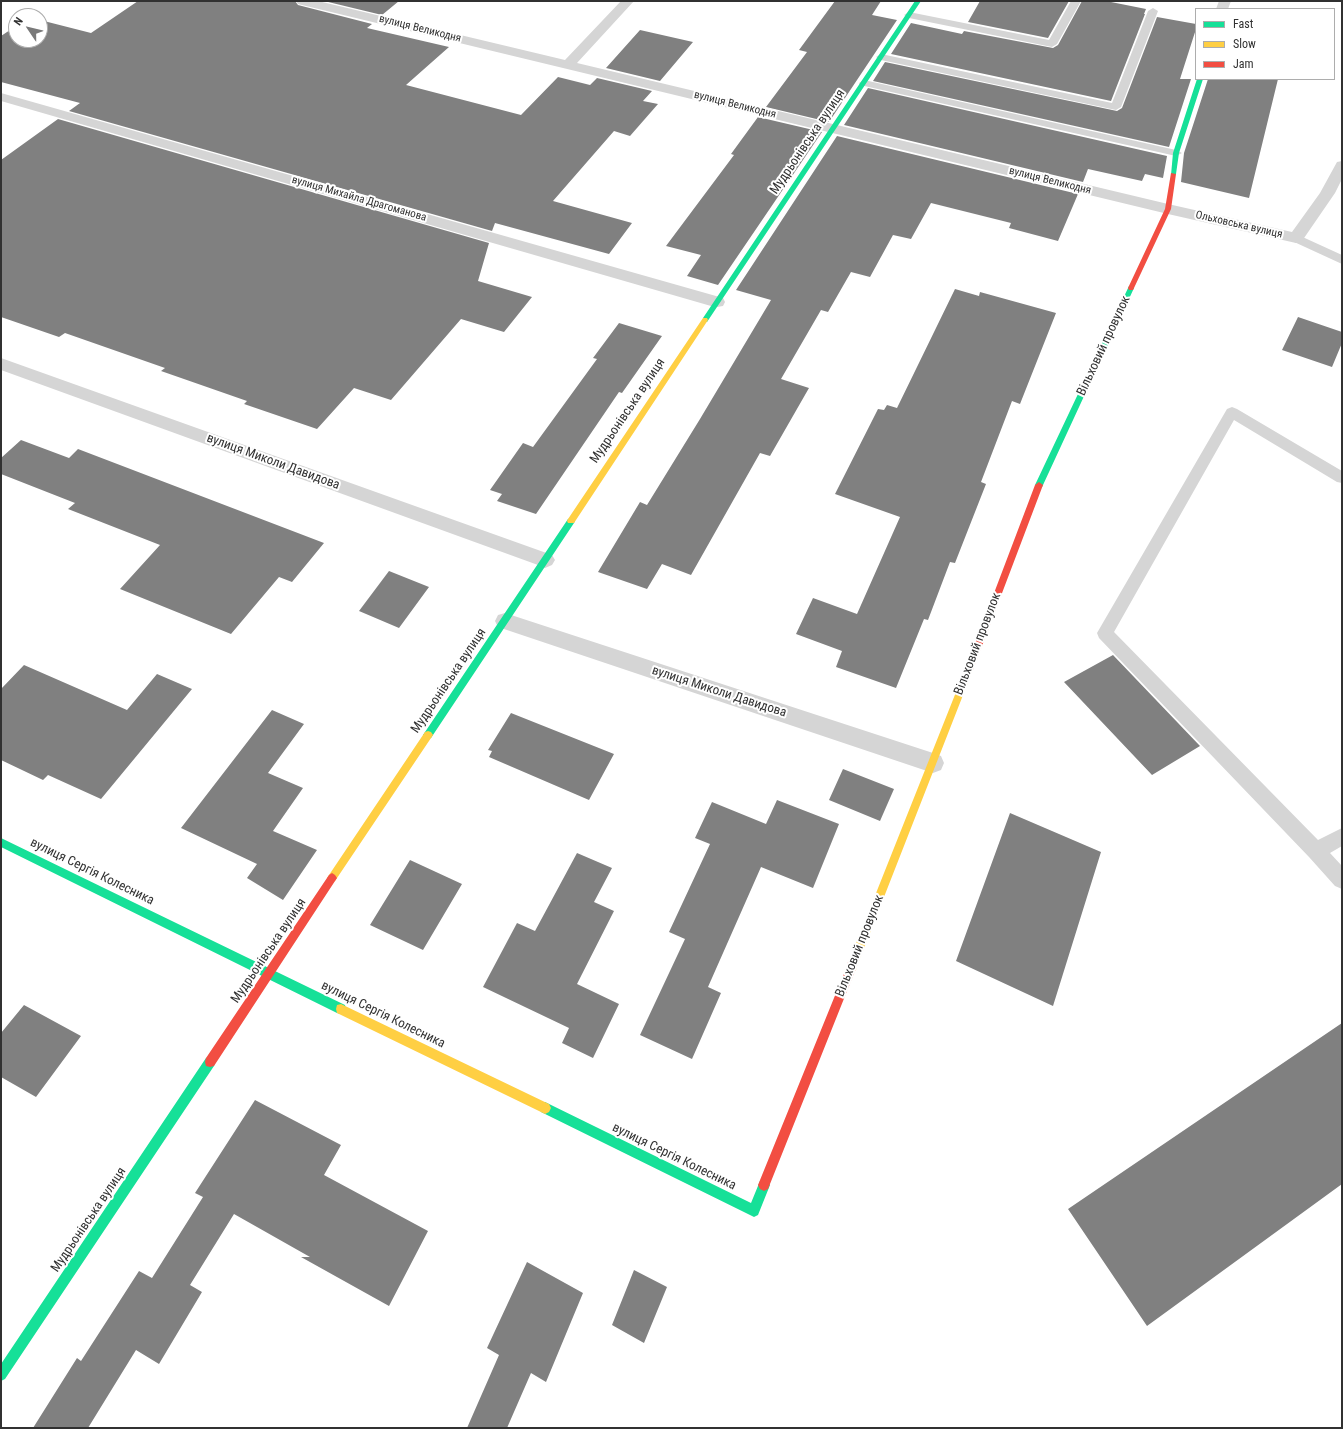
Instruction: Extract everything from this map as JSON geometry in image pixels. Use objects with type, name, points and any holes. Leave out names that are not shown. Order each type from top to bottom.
[{"type":"street","name":"вулиця Великодня","points":[[302,1],[336,5],[568,65],[1168,210]]},
{"type":"street","points":[[568,65],[628,1]]},
{"type":"street","name":"Мудрьонівська вулиця","points":[[1,1375],[918,1]]},
{"type":"street","name":"Вільховий провулок","points":[[754,1211],[933,763],[1044,473],[1168,210],[1176,153],[1200,80]]},
{"type":"street","name":"вулиця Михайла Драгоманова","points":[[1,97],[717,302]]},
{"type":"street","name":"Ольховська вулиця","points":[[1168,210],[1296,238],[1327,193],[1342,165]]},
{"type":"street","name":"вулиця Миколи Давидова","points":[[1,364],[545,560]]},
{"type":"street","name":"вулиця Миколи Давидова","points":[[505,621],[933,763]]},
{"type":"street","name":"вулиця Сергія Колесника","points":[[1,842],[754,1211]]},
{"type":"lane","points":[[909,15],[1052,44],[1076,1]]},
{"type":"lane","points":[[881,57],[1116,107],[1153,11]]},
{"type":"lane","points":[[864,82],[1176,153]]},
{"type":"lane","points":[[1296,238],[1342,260]]},
{"type":"lane","points":[[1342,478],[1232,412],[1105,633],[1316,851],[1342,880]]},
{"type":"lane","points":[[1316,851],[1342,836]]},
{"type":"building","points":[[138,1],[295,1],[298,5],[372,24],[367,28],[449,47],[406,85],[521,115],[558,77],[590,85],[597,78],[652,91],[643,101],[658,104],[630,136],[614,131],[553,201],[632,223],[609,254],[495,223],[492,231],[69,111],[80,103],[1,82],[1,36],[8,31],[8,48],[48,48],[48,22],[91,33]]},
{"type":"building","points":[[324,1],[399,1],[382,15]]},
{"type":"building","points":[[835,1],[881,1],[872,15],[897,20],[829,122],[766,107],[807,52],[799,50]]},
{"type":"building","points":[[980,1],[1069,1],[1048,38],[968,22]]},
{"type":"building","points":[[1082,1],[1106,1],[1146,9],[1111,101],[891,54],[911,23],[962,34],[964,31],[1053,48],[1058,45]]},
{"type":"building","points":[[1157,17],[1195,24],[1195,32],[1180,79],[1191,79],[1169,147],[873,81],[885,62],[1117,111],[1122,108]]},
{"type":"building","points":[[640,30],[693,42],[660,81],[606,68]]},
{"type":"building","points":[[1208,80],[1278,80],[1249,198],[1181,182],[1184,153]]},
{"type":"building","points":[[868,88],[1167,156],[1163,178],[1145,174],[1142,181],[1088,169],[1083,182],[844,125]]},
{"type":"building","points":[[758,117],[822,132],[718,285],[687,276],[701,255],[666,246],[734,155],[731,154]]},
{"type":"building","points":[[58,119],[489,243],[478,281],[532,297],[504,332],[461,319],[391,400],[354,388],[317,429],[244,404],[247,401],[161,371],[165,368],[65,333],[59,337],[1,317],[1,160]]},
{"type":"building","points":[[837,136],[1078,194],[1058,241],[1009,228],[1011,223],[931,203],[911,239],[893,235],[870,277],[851,272],[828,312],[821,310],[781,379],[809,388],[770,456],[760,453],[691,575],[662,564],[647,589],[598,572],[640,502],[647,505],[771,300],[736,290]]},
{"type":"building","points":[[955,289],[979,296],[980,292],[1056,313],[1020,404],[1012,401],[981,482],[986,484],[955,563],[950,562],[928,620],[924,619],[896,688],[836,667],[842,651],[796,634],[813,598],[857,614],[900,517],[835,494],[878,409],[884,410],[887,405],[897,408]]},
{"type":"building","points":[[1298,317],[1342,332],[1342,343],[1332,367],[1282,350]]},
{"type":"building","points":[[619,323],[662,336],[622,393],[619,392],[536,514],[497,501],[502,494],[490,490],[523,443],[533,447],[597,359],[593,358]]},
{"type":"building","points":[[21,440],[69,458],[78,449],[324,543],[292,582],[279,577],[231,634],[120,589],[160,545],[68,509],[75,503],[1,474],[1,458]]},
{"type":"building","points":[[389,571],[429,587],[399,628],[359,611]]},
{"type":"building","points":[[1113,655],[1200,746],[1152,775],[1064,682]]},
{"type":"building","points":[[24,665],[127,710],[157,674],[192,689],[101,799],[48,775],[43,780],[1,760],[1,689]]},
{"type":"building","points":[[272,710],[304,724],[268,773],[303,788],[273,831],[317,850],[283,900],[247,878],[257,864],[181,828]]},
{"type":"building","points":[[511,713],[614,754],[589,800],[489,757],[492,751],[488,750]]},
{"type":"building","points":[[843,769],[894,789],[880,821],[829,800]]},
{"type":"building","points":[[777,800],[839,824],[813,888],[761,867],[708,987],[721,993],[692,1059],[640,1035],[685,939],[669,932],[710,844],[695,838],[712,802],[766,824]]},
{"type":"building","points":[[1010,813],[1101,852],[1053,1006],[956,961]]},
{"type":"building","points":[[577,853],[612,868],[594,902],[614,911],[577,984],[619,1004],[593,1058],[562,1043],[569,1028],[483,987],[517,923],[535,931]]},
{"type":"building","points":[[410,860],[462,884],[423,950],[370,925]]},
{"type":"building","points":[[24,1005],[81,1036],[36,1097],[1,1077],[1,1033]]},
{"type":"building","points":[[1342,1023],[1342,1184],[1147,1326],[1068,1209]]},
{"type":"building","points":[[255,1100],[341,1145],[324,1175],[428,1231],[389,1306],[301,1257],[310,1257],[234,1214],[190,1285],[202,1292],[159,1364],[136,1350],[88,1428],[33,1428],[77,1358],[81,1361],[139,1271],[152,1278],[203,1197],[195,1193]]},
{"type":"building","points":[[527,1262],[583,1293],[546,1382],[531,1373],[507,1428],[467,1428],[499,1355],[487,1348]]},
{"type":"building","points":[[634,1270],[667,1287],[644,1343],[612,1325]]},
{"type":"traffic: fast","points":[[705,320],[918,1]]},
{"type":"traffic: fast","points":[[1173,174],[1176,153],[1200,80]]},
{"type":"traffic: fast","points":[[1039,485],[1131,288]]},
{"type":"traffic: fast","points":[[428,735],[571,521]]},
{"type":"traffic: fast","points":[[1,842],[341,1009]]},
{"type":"traffic: fast","points":[[1,1375],[210,1062]]},
{"type":"traffic: fast","points":[[545,1108],[754,1211],[764,1185]]},
{"type":"traffic: slow","points":[[571,521],[705,320]]},
{"type":"traffic: slow","points":[[852,966],[970,667]]},
{"type":"traffic: slow","points":[[332,878],[428,735]]},
{"type":"traffic: slow","points":[[341,1009],[545,1108]]},
{"type":"traffic: jam","points":[[1131,288],[1168,209],[1173,174]]},
{"type":"traffic: jam","points":[[970,667],[1039,485]]},
{"type":"traffic: jam","points":[[210,1062],[332,878]]},
{"type":"traffic: jam","points":[[764,1185],[852,966]]}]
